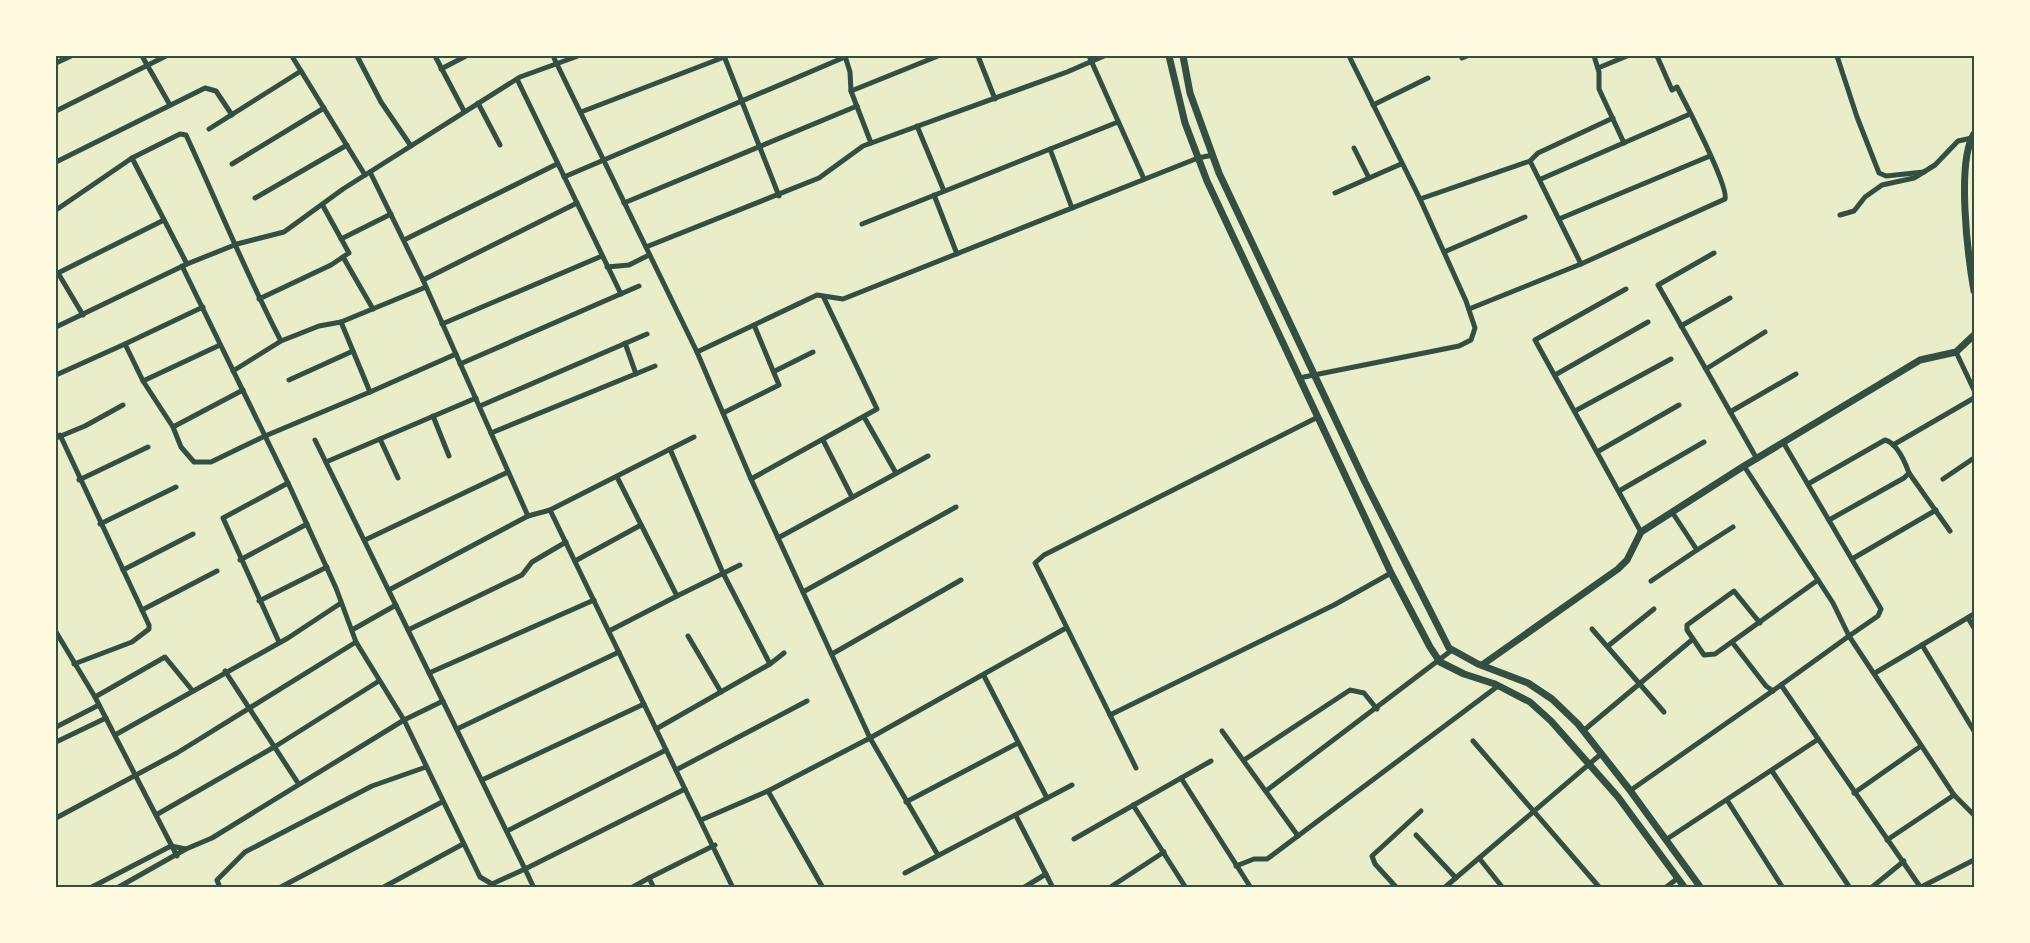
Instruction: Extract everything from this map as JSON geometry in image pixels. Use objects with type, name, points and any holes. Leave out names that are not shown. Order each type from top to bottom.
[{"type":"street","points":[[56,63],[71,56]]},
{"type":"street","points":[[142,56],[170,105]]},
{"type":"street","points":[[56,111],[166,56]]},
{"type":"street","points":[[357,56],[381,102],[411,146]]},
{"type":"street","points":[[435,56],[464,111]]},
{"type":"street","points":[[441,69],[466,56]]},
{"type":"street","points":[[553,56],[697,352],[751,479],[870,738],[938,855]]},
{"type":"street","points":[[56,327],[185,265],[237,244],[284,232],[323,207],[368,173],[464,111],[517,80],[578,56]]},
{"type":"street","points":[[581,112],[725,56],[779,196]]},
{"type":"street","points":[[564,177],[845,56],[850,72],[851,91],[871,143]]},
{"type":"street","points":[[851,91],[938,56]]},
{"type":"street","points":[[978,56],[995,99]]},
{"type":"street","points":[[646,248],[779,196],[829,173],[848,156],[871,143],[995,99],[1090,58],[1104,56]]},
{"type":"street","points":[[1169,56],[1185,123],[1198,158],[1391,573],[1440,662],[1530,702],[1551,721],[1590,764],[1685,888]]},
{"type":"street","points":[[1183,56],[1191,93],[1220,174],[1316,375],[1350,452],[1407,568],[1452,650],[1482,665],[1528,683],[1552,699],[1583,731],[1631,790],[1701,888]]},
{"type":"street","points":[[1594,56],[1598,68],[1599,89],[1624,143]]},
{"type":"street","points":[[1598,68],[1627,56]]},
{"type":"street","points":[[1469,309],[1720,204],[1727,194],[1677,87],[1671,90],[1657,56]]},
{"type":"street","points":[[1837,56],[1879,173],[1886,176],[1924,172]]},
{"type":"street","points":[[1299,378],[1468,343],[1475,328],[1469,309],[1420,199],[1350,57]]},
{"type":"street","points":[[293,58],[347,145],[368,173],[391,214],[426,286],[528,516]]},
{"type":"street","points":[[1090,58],[1144,179]]},
{"type":"street","points":[[209,129],[301,70]]},
{"type":"street","points":[[1373,105],[1428,78]]},
{"type":"street","points":[[517,80],[621,294]]},
{"type":"street","points":[[56,162],[209,87],[216,91],[232,115]]},
{"type":"street","points":[[478,103],[500,145]]},
{"type":"street","points":[[624,203],[857,106]]},
{"type":"street","points":[[232,164],[324,108]]},
{"type":"street","points":[[1541,179],[1690,114]]},
{"type":"street","points":[[1420,199],[1530,161],[1538,153],[1613,118]]},
{"type":"street","points":[[862,224],[1118,122]]},
{"type":"street","points":[[917,126],[944,191]]},
{"type":"street","points":[[56,210],[132,158],[180,134],[186,135],[237,244],[244,269],[280,341]]},
{"type":"street","points":[[1840,215],[1854,211],[1865,197],[1882,185],[1914,178],[1935,165],[1958,141],[1973,136],[1964,184],[1968,254],[1974,291]]},
{"type":"street","points":[[255,198],[347,145]]},
{"type":"street","points":[[1354,148],[1370,178]]},
{"type":"street","points":[[1050,149],[1072,208]]},
{"type":"street","points":[[697,352],[817,295],[824,298],[843,299],[1144,179],[1198,158],[1213,155]]},
{"type":"street","points":[[1559,219],[1710,156]]},
{"type":"street","points":[[132,158],[164,220],[220,345],[327,567],[356,642],[404,720],[480,877],[492,884],[685,789]]},
{"type":"street","points":[[1530,161],[1541,179],[1581,264]]},
{"type":"street","points":[[404,240],[557,164]]},
{"type":"street","points":[[1335,193],[1401,164]]},
{"type":"street","points":[[934,195],[957,254]]},
{"type":"street","points":[[423,280],[576,203]]},
{"type":"street","points":[[259,299],[349,254],[323,207]]},
{"type":"street","points":[[341,239],[391,214]]},
{"type":"street","points":[[1444,252],[1525,217]]},
{"type":"street","points":[[83,315],[57,274],[164,220]]},
{"type":"street","points":[[1714,253],[1658,285],[1757,459]]},
{"type":"street","points":[[607,267],[629,265],[650,255]]},
{"type":"street","points":[[442,324],[602,256]]},
{"type":"street","points":[[343,257],[373,309]]},
{"type":"street","points":[[233,371],[280,341],[319,326],[341,322],[426,286]]},
{"type":"street","points":[[460,364],[639,286]]},
{"type":"street","points":[[1626,289],[1536,340],[1641,532]]},
{"type":"street","points":[[751,479],[878,409],[824,298]]},
{"type":"street","points":[[1681,326],[1730,298]]},
{"type":"street","points":[[56,375],[203,307]]},
{"type":"street","points":[[341,322],[370,392]]},
{"type":"street","points":[[1555,375],[1648,322]]},
{"type":"street","points":[[723,413],[777,387],[780,381],[754,326]]},
{"type":"street","points":[[1706,369],[1765,332]]},
{"type":"street","points":[[480,406],[647,334]]},
{"type":"street","points":[[1482,665],[1618,569],[1627,560],[1641,532],[1744,466],[1920,360],[1956,352],[1974,335]]},
{"type":"street","points":[[125,344],[143,381],[173,427],[181,447],[194,462],[210,462],[456,354]]},
{"type":"street","points":[[625,344],[636,374]]},
{"type":"street","points":[[143,381],[220,345]]},
{"type":"street","points":[[290,380],[353,351]]},
{"type":"street","points":[[775,371],[813,352]]},
{"type":"street","points":[[1956,352],[1974,390]]},
{"type":"street","points":[[1575,411],[1671,359]]},
{"type":"street","points":[[491,433],[655,366]]},
{"type":"street","points":[[1730,412],[1796,374]]},
{"type":"street","points":[[173,427],[243,390]]},
{"type":"street","points":[[326,462],[476,398]]},
{"type":"street","points":[[1893,445],[1974,398]]},
{"type":"street","points":[[74,664],[139,639],[149,629],[142,610],[58,437],[85,426],[123,405]]},
{"type":"street","points":[[1597,452],[1679,405]]},
{"type":"street","points":[[434,416],[449,456]]},
{"type":"street","points":[[864,417],[897,473]]},
{"type":"street","points":[[1136,768],[1035,563],[1318,417]]},
{"type":"street","points":[[389,590],[528,516],[550,510],[694,437]]},
{"type":"street","points":[[380,439],[398,478]]},
{"type":"street","points":[[315,440],[534,888]]},
{"type":"street","points":[[823,440],[852,497]]},
{"type":"street","points":[[1808,484],[1885,440],[1893,445],[1909,473],[1950,531]]},
{"type":"street","points":[[1619,491],[1704,442]]},
{"type":"street","points":[[1631,790],[1878,616],[1881,609],[1783,442]]},
{"type":"street","points":[[79,480],[148,447]]},
{"type":"street","points":[[670,449],[723,573],[770,664]]},
{"type":"street","points":[[778,538],[928,456]]},
{"type":"street","points":[[1943,478],[1974,458]]},
{"type":"street","points":[[1744,466],[1818,580],[1849,636],[1921,746],[1954,795],[1974,815]]},
{"type":"street","points":[[364,540],[508,472]]},
{"type":"street","points":[[1829,520],[1909,473]]},
{"type":"street","points":[[616,477],[677,596]]},
{"type":"street","points":[[279,642],[223,518],[288,483]]},
{"type":"street","points":[[100,524],[176,488]]},
{"type":"street","points":[[803,592],[957,507]]},
{"type":"street","points":[[550,510],[685,789],[715,845],[733,888]]},
{"type":"street","points":[[1852,559],[1936,510]]},
{"type":"street","points":[[1672,512],[1697,550]]},
{"type":"street","points":[[240,560],[307,524]]},
{"type":"street","points":[[575,561],[641,525]]},
{"type":"street","points":[[1651,581],[1733,527]]},
{"type":"street","points":[[123,570],[193,534]]},
{"type":"street","points":[[408,630],[522,575],[532,562],[566,542]]},
{"type":"street","points":[[609,631],[740,565]]},
{"type":"street","points":[[259,601],[327,567]]},
{"type":"street","points":[[142,610],[217,571]]},
{"type":"street","points":[[1110,715],[1334,605],[1391,573]]},
{"type":"street","points":[[832,654],[961,580]]},
{"type":"street","points":[[1760,623],[1741,597],[1732,591],[1687,625],[1687,630],[1707,656],[1715,654],[1760,623],[1818,580]]},
{"type":"street","points":[[429,673],[594,600]]},
{"type":"street","points":[[115,735],[279,642],[341,603]]},
{"type":"street","points":[[352,630],[396,605]]},
{"type":"street","points":[[1608,646],[1654,609]]},
{"type":"street","points":[[1875,673],[1974,614]]},
{"type":"street","points":[[1968,618],[1974,628]]},
{"type":"street","points":[[702,820],[768,790],[870,738],[1066,628]]},
{"type":"street","points":[[1592,629],[1664,712]]},
{"type":"street","points":[[56,632],[95,697],[177,856]]},
{"type":"street","points":[[688,636],[721,692]]},
{"type":"street","points":[[1583,731],[1693,639]]},
{"type":"street","points":[[56,818],[137,775],[356,642]]},
{"type":"street","points":[[1732,642],[1766,687],[1773,690]]},
{"type":"street","points":[[1922,645],[1974,731]]},
{"type":"street","points":[[1266,791],[1440,662],[1452,650]]},
{"type":"street","points":[[457,729],[619,652]]},
{"type":"street","points":[[656,729],[770,664],[784,653]]},
{"type":"street","points":[[95,697],[165,657],[192,690]]},
{"type":"street","points":[[225,671],[298,783]]},
{"type":"street","points":[[984,676],[1047,798]]},
{"type":"street","points":[[156,815],[275,746],[379,681]]},
{"type":"street","points":[[1781,685],[1921,887],[1974,860]]},
{"type":"street","points":[[1236,866],[1254,859],[1267,859],[1498,686]]},
{"type":"street","points":[[1244,760],[1350,690],[1364,693],[1377,709]]},
{"type":"street","points":[[117,888],[186,849],[212,838],[298,783],[404,720],[443,701]]},
{"type":"street","points":[[676,770],[807,701]]},
{"type":"street","points":[[482,780],[644,704]]},
{"type":"street","points":[[56,728],[99,705]]},
{"type":"street","points":[[56,742],[106,718]]},
{"type":"street","points":[[1222,731],[1298,836]]},
{"type":"street","points":[[1667,839],[1817,740]]},
{"type":"street","points":[[1473,741],[1600,888]]},
{"type":"street","points":[[906,802],[1018,743]]},
{"type":"street","points":[[1854,793],[1921,746]]},
{"type":"street","points":[[507,831],[666,750]]},
{"type":"street","points":[[1444,888],[1601,754]]},
{"type":"street","points":[[1074,839],[1211,761]]},
{"type":"street","points":[[220,888],[217,880],[245,852],[372,786],[426,767]]},
{"type":"street","points":[[1772,771],[1850,888]]},
{"type":"street","points":[[1181,778],[1251,888]]},
{"type":"street","points":[[905,873],[1072,785]]},
{"type":"street","points":[[768,790],[823,888]]},
{"type":"street","points":[[1887,840],[1954,795]]},
{"type":"street","points":[[1727,800],[1783,888]]},
{"type":"street","points":[[279,888],[442,802]]},
{"type":"street","points":[[1133,805],[1186,888]]},
{"type":"street","points":[[1397,888],[1375,864],[1372,856],[1421,811]]},
{"type":"street","points":[[1016,816],[1053,888]]},
{"type":"street","points":[[1416,835],[1456,878]]},
{"type":"street","points":[[382,888],[463,844]]},
{"type":"street","points":[[631,888],[715,845]]},
{"type":"street","points":[[90,888],[171,846],[186,849]]},
{"type":"street","points":[[1109,888],[1164,852]]},
{"type":"street","points":[[1479,858],[1503,888]]},
{"type":"street","points":[[1871,888],[1904,861]]},
{"type":"street","points":[[1023,888],[1046,874]]},
{"type":"street","points":[[649,878],[654,888]]},
{"type":"street","points":[[1665,888],[1678,878]]}]
